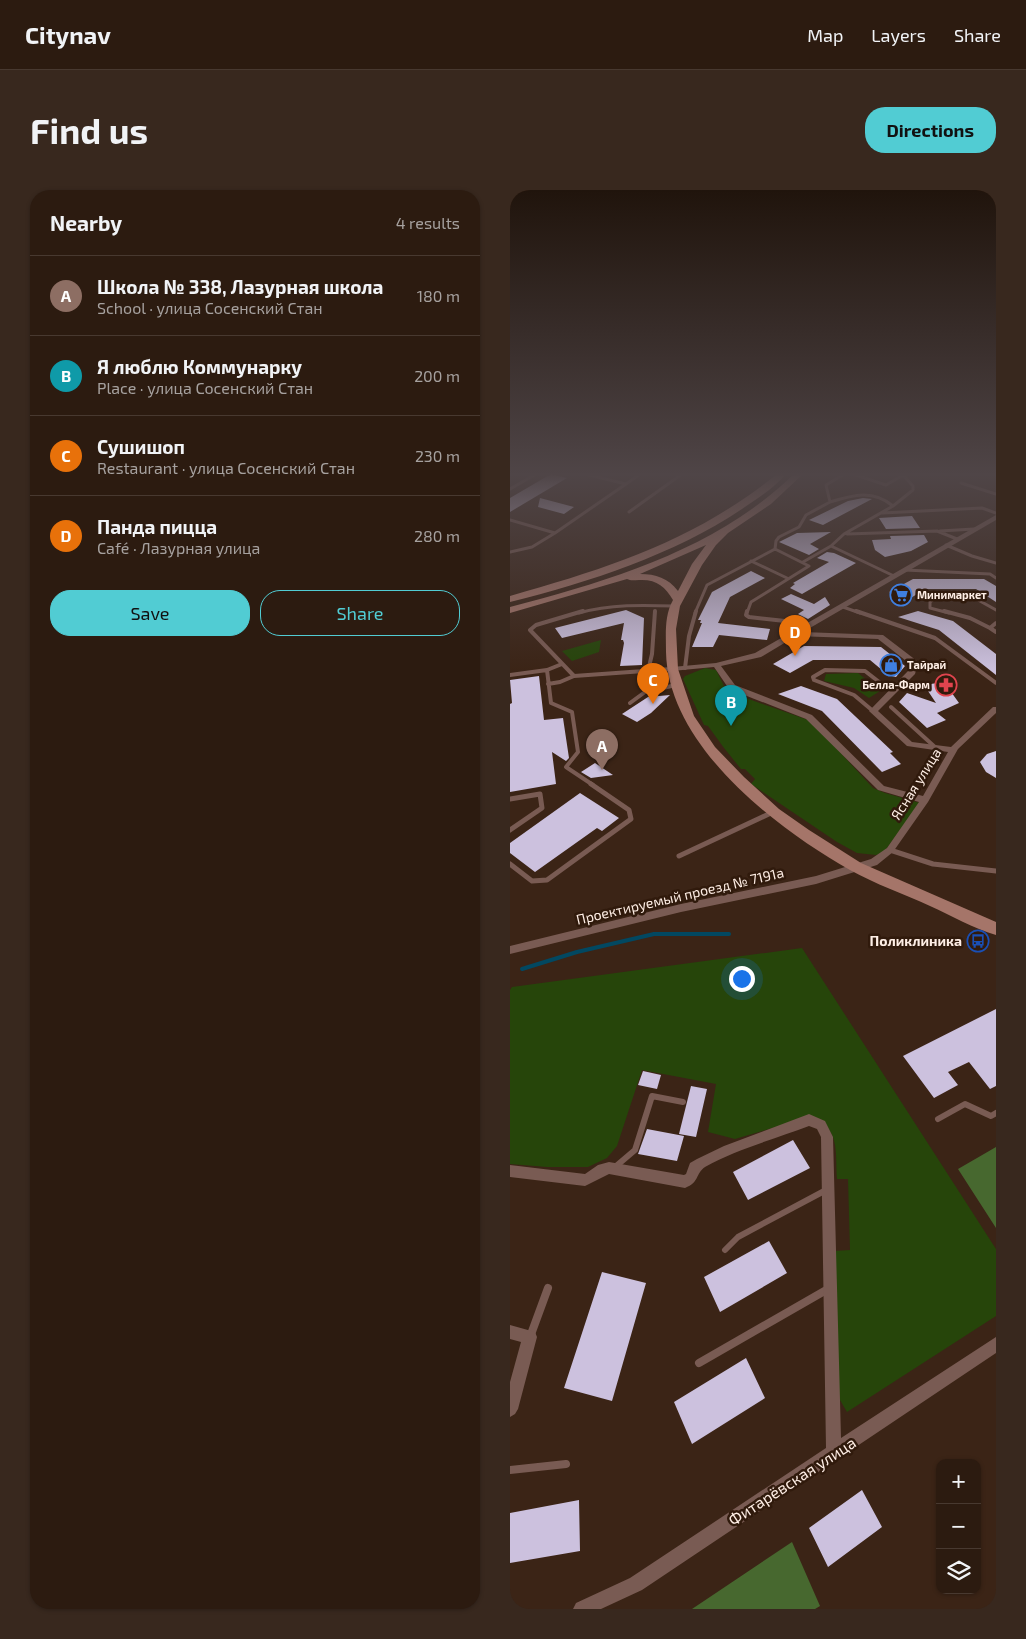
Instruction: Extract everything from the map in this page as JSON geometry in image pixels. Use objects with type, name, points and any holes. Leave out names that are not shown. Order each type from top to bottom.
[{"type":"main road","points":[[510,599],[602,572],[679,540]]},
{"type":"main road","points":[[510,610],[607,582],[670,558],[707,540]]},
{"type":"main road","points":[[717,540],[704,554],[676,602],[671,629],[678,669],[677,684],[688,716],[711,750],[743,784],[774,812],[804,834],[856,867],[996,929]]},
{"type":"main road","points":[[607,582],[635,577],[654,578],[670,585],[676,602]]},
{"type":"street","points":[[678,669],[716,665],[758,655],[955,540]]},
{"type":"street","points":[[795,634],[880,637],[914,663],[912,672],[873,711],[910,744],[953,750]]},
{"type":"street","points":[[716,665],[732,687],[809,717],[881,788],[925,800]]},
{"type":"street","name":"Ясная улица","points":[[856,867],[874,862],[890,850],[925,800],[953,750],[996,708]]},
{"type":"street","name":"Проектируемый проезд № 7191а","points":[[510,950],[681,908],[816,880],[856,867]]},
{"type":"street","points":[[510,1171],[585,1180],[593,1177],[602,1169],[613,1168],[685,1182],[691,1178],[695,1167],[701,1163],[809,1120],[820,1124],[826,1133],[834,1454]]},
{"type":"street","points":[[510,1332],[530,1337],[510,1409]]},
{"type":"street","name":"Фитарёвская улица","points":[[584,1609],[636,1584],[834,1454],[996,1344]]},
{"type":"lane","points":[[510,552],[532,547],[543,540]]},
{"type":"lane","points":[[775,549],[777,540]]},
{"type":"lane","points":[[803,562],[831,546],[837,540]]},
{"type":"lane","points":[[946,545],[972,556],[996,562]]},
{"type":"lane","points":[[831,546],[894,576]]},
{"type":"lane","points":[[548,684],[560,682],[574,676],[678,669],[690,628],[707,585],[775,549]]},
{"type":"lane","points":[[775,549],[809,566],[751,602],[746,615],[749,617],[790,622],[804,629]]},
{"type":"lane","points":[[751,561],[787,578]]},
{"type":"lane","points":[[905,570],[990,574],[996,578]]},
{"type":"lane","points":[[996,610],[971,596],[938,596],[930,602],[930,608],[970,618],[996,632]]},
{"type":"lane","points":[[574,676],[530,630],[536,625],[595,608],[676,602]]},
{"type":"lane","points":[[843,607],[935,638],[996,682]]},
{"type":"lane","points":[[648,671],[652,654],[655,611]]},
{"type":"lane","points":[[990,628],[996,623]]},
{"type":"lane","points":[[510,675],[547,670],[562,664]]},
{"type":"lane","points":[[510,864],[532,881],[547,880],[631,819],[629,810],[566,766],[578,752],[572,712],[551,704],[547,670]]},
{"type":"lane","points":[[873,711],[854,694],[814,680],[813,677],[824,670],[862,670],[868,672],[892,692]]},
{"type":"lane","points":[[630,703],[645,692],[677,684]]},
{"type":"lane","points":[[891,707],[936,748]]},
{"type":"lane","points":[[510,799],[540,794],[542,808],[510,830]]},
{"type":"lane","points":[[679,856],[774,812]]},
{"type":"lane","points":[[890,850],[933,864],[996,871]]},
{"type":"lane","points":[[613,1168],[635,1150],[652,1096],[683,1102]]},
{"type":"lane","points":[[938,1119],[965,1104],[991,1116],[996,1113]]},
{"type":"lane","points":[[725,1250],[738,1237],[828,1189]]},
{"type":"lane","points":[[699,1363],[830,1287]]},
{"type":"lane","points":[[530,1337],[548,1288]]},
{"type":"lane","points":[[510,1470],[566,1464]]},
{"type":"green space","points":[[601,640],[599,652],[572,661],[562,651]]},
{"type":"green space","points":[[705,668],[716,670],[724,686],[743,697],[811,721],[873,788],[920,803],[884,852],[876,855],[857,853],[837,842],[751,784],[755,779],[745,769],[741,769],[708,726],[704,725],[683,679],[685,676]]},
{"type":"green space","points":[[858,673],[880,691],[869,698],[854,688],[824,681],[826,674]]},
{"type":"green space","points":[[802,948],[996,1249],[996,1316],[847,1412],[840,1400],[836,1372],[834,1251],[850,1250],[848,1179],[837,1179],[836,1150],[832,1134],[827,1127],[810,1117],[735,1139],[708,1132],[716,1084],[642,1070],[617,1146],[607,1158],[588,1167],[547,1167],[510,1164],[510,990],[512,987]]},
{"type":"green space","points":[[996,1147],[996,1228],[958,1169]]},
{"type":"green space","points":[[792,1542],[820,1606],[815,1609],[692,1609]]},
{"type":"building","points":[[783,540],[817,540],[810,544],[819,549],[809,555],[779,542]]},
{"type":"building","points":[[872,540],[927,540],[928,542],[911,551],[885,557],[875,550]]},
{"type":"building","points":[[827,552],[834,553],[856,563],[802,594],[790,588],[795,584],[793,583],[829,562],[817,558]]},
{"type":"building","points":[[751,571],[765,578],[730,597],[718,623],[770,629],[767,640],[719,635],[713,647],[692,647],[702,623],[700,623],[701,620],[698,620],[712,592]]},
{"type":"building","points":[[913,579],[984,579],[996,586],[996,602],[976,589],[925,589],[906,601],[889,592]]},
{"type":"building","points":[[791,594],[814,604],[825,597],[830,605],[808,619],[798,614],[804,610],[781,599]]},
{"type":"building","points":[[626,610],[644,618],[642,665],[620,666],[624,643],[621,640],[624,623],[562,638],[555,628]]},
{"type":"building","points":[[918,611],[953,621],[996,654],[996,675],[939,630],[898,617]]},
{"type":"building","points":[[804,646],[881,647],[905,666],[896,677],[888,675],[870,660],[813,660],[790,673],[773,664]]},
{"type":"building","points":[[539,676],[544,720],[563,718],[569,758],[566,761],[552,752],[556,784],[510,792],[510,704],[512,703],[510,680]]},
{"type":"building","points":[[944,682],[959,703],[937,713],[946,720],[927,728],[899,702],[907,693],[936,703],[924,685]]},
{"type":"building","points":[[801,686],[837,699],[893,752],[890,753],[901,764],[882,772],[822,711],[778,694]]},
{"type":"building","points":[[670,695],[651,713],[637,722],[622,714],[648,697]]},
{"type":"building","points":[[996,751],[996,778],[986,772],[980,762],[987,754]]},
{"type":"building","points":[[595,763],[613,775],[591,778],[581,772]]},
{"type":"building","points":[[580,793],[619,818],[602,831],[597,828],[535,872],[510,853],[510,843]]},
{"type":"building","points":[[996,1009],[996,1086],[990,1089],[969,1062],[948,1072],[958,1085],[934,1098],[903,1056]]},
{"type":"building","points":[[643,1071],[661,1075],[657,1089],[638,1085]]},
{"type":"building","points":[[691,1086],[707,1089],[696,1137],[679,1134]]},
{"type":"building","points":[[647,1129],[684,1136],[677,1161],[638,1154]]},
{"type":"building","points":[[793,1140],[810,1168],[748,1200],[733,1172]]},
{"type":"building","points":[[769,1241],[787,1273],[720,1312],[704,1277]]},
{"type":"building","points":[[602,1272],[646,1283],[612,1401],[564,1388]]},
{"type":"building","points":[[746,1358],[765,1398],[692,1444],[674,1402]]},
{"type":"building","points":[[862,1490],[882,1527],[828,1567],[809,1528]]},
{"type":"building","points":[[579,1500],[580,1551],[510,1563],[510,1513]]},
{"type":"waterway","points":[[522,969],[577,952],[654,934],[729,934]]},
{"type":"place","name":"Минимаркет","points":[[901,595]]},
{"type":"place","name":"Панда пицца","points":[[795,656]]},
{"type":"place","name":"Тайрай","points":[[891,665]]},
{"type":"place","name":"Белла-Фарм","points":[[946,685]]},
{"type":"place","name":"Сушишоп","points":[[653,704]]},
{"type":"place","name":"Я люблю Коммунарку","points":[[731,726]]},
{"type":"place","name":"Школа № 338, Лазурная школа","points":[[602,770]]},
{"type":"place","name":"Поликлиника","points":[[978,941]]}]
